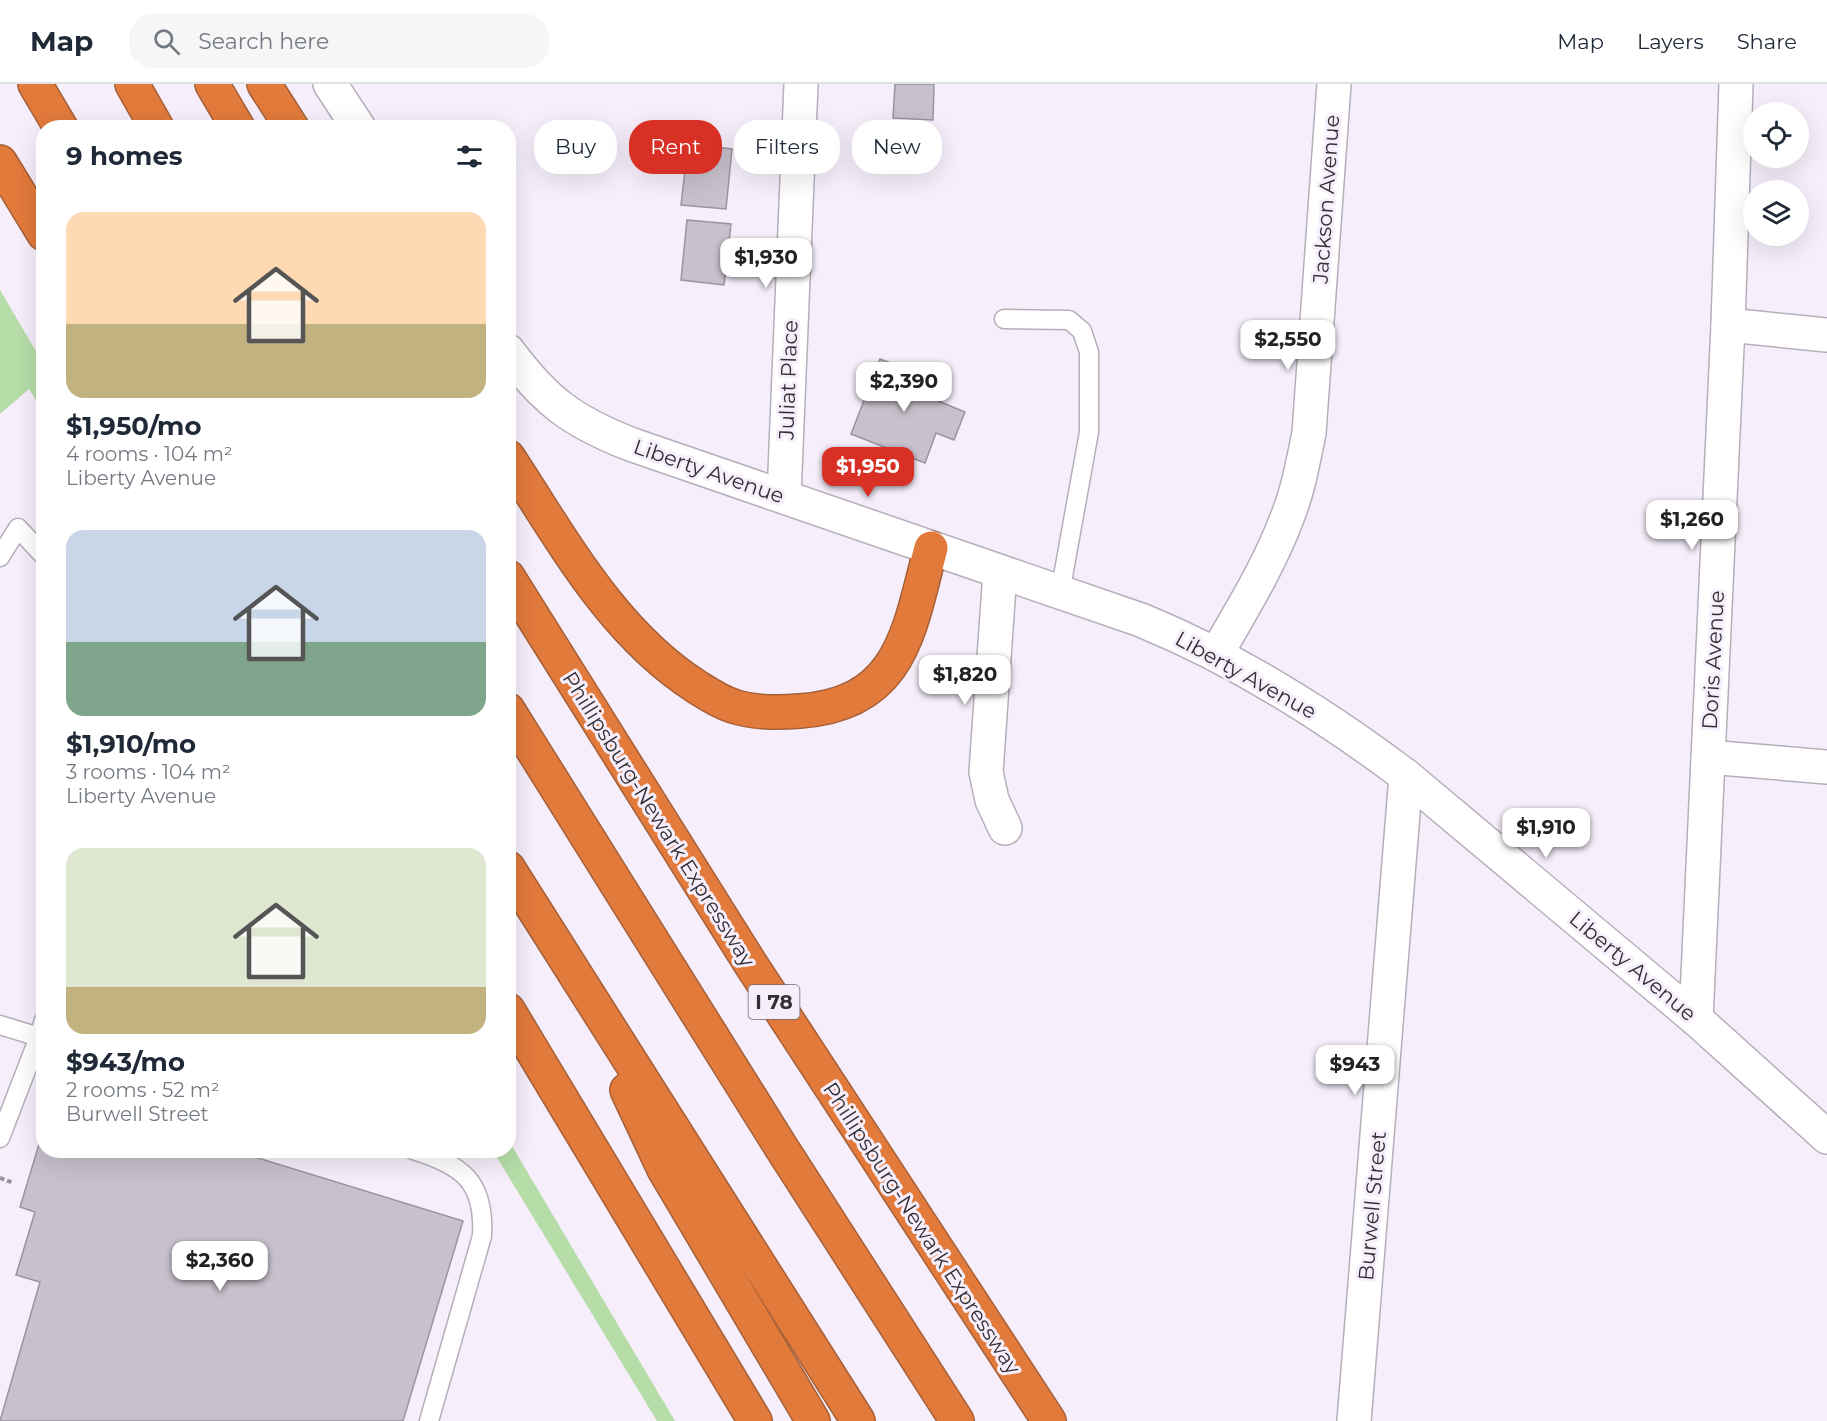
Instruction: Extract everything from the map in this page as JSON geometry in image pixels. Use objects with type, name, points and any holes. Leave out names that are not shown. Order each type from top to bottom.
[{"type":"highway","points":[[35,84],[56,120]]},
{"type":"highway","points":[[132,84],[152,120]]},
{"type":"highway","points":[[212,84],[233,120]]},
{"type":"highway","points":[[264,84],[287,120]]},
{"type":"highway","points":[[0,162],[36,221]]},
{"type":"highway","points":[[516,469],[571,551],[629,631],[681,676],[731,706],[758,711],[804,711],[828,707],[866,691],[895,663],[905,642],[931,548]]},
{"type":"highway","name":"Phillipsburg-Newark Expressway","points":[[516,590],[750,963],[1049,1421]]},
{"type":"highway","points":[[516,723],[751,1100],[957,1421]]},
{"type":"highway","points":[[516,881],[858,1421]]},
{"type":"highway","points":[[570,966],[664,1169],[813,1421]]},
{"type":"highway","points":[[516,1023],[755,1421]]},
{"type":"street","points":[[330,84],[354,120]]},
{"type":"street","name":"Juliat Place","points":[[784,496],[801,84]]},
{"type":"street","name":"Jackson Avenue","points":[[1217,653],[1271,556],[1288,516],[1301,475],[1309,433],[1334,84]]},
{"type":"street","name":"Doris Avenue","points":[[1696,1019],[1728,325],[1736,84]]},
{"type":"street","points":[[1728,325],[1827,335]]},
{"type":"street","name":"Liberty Avenue","points":[[516,360],[549,399],[591,428],[630,444],[1141,620],[1217,653],[1287,695],[1406,776],[1696,1019],[1827,1137]]},
{"type":"street","points":[[1000,572],[986,772],[992,800],[1005,828]]},
{"type":"street","points":[[1708,757],[1827,767]]},
{"type":"street","name":"Burwell Street","points":[[1354,1421],[1406,776]]},
{"type":"lane","points":[[1004,319],[1069,320],[1082,331],[1089,352],[1089,432],[1060,593]]},
{"type":"lane","points":[[0,557],[18,528],[36,547]]},
{"type":"lane","points":[[0,1025],[36,1031]]},
{"type":"lane","points":[[0,1138],[36,1047]]},
{"type":"lane","points":[[429,1421],[483,1236],[480,1200],[464,1174],[438,1158]]},
{"type":"path","points":[[0,1178],[14,1183]]},
{"type":"green space","points":[[0,290],[36,351],[36,400],[29,389],[0,414]]},
{"type":"green space","points":[[516,1153],[675,1421],[657,1421],[497,1158],[516,1158]]},
{"type":"building","points":[[895,84],[934,84],[933,120],[893,118]]},
{"type":"building","points":[[722,148],[732,149],[726,209],[681,205],[685,174],[722,174]]},
{"type":"building","points":[[687,220],[731,224],[724,285],[681,280]]},
{"type":"building","points":[[880,359],[928,377],[921,394],[965,412],[954,440],[936,433],[925,463],[851,434]]},
{"type":"building","points":[[36,1154],[36,1158],[258,1158],[463,1221],[403,1421],[0,1421],[40,1282],[16,1275],[35,1212],[20,1207]]}]
